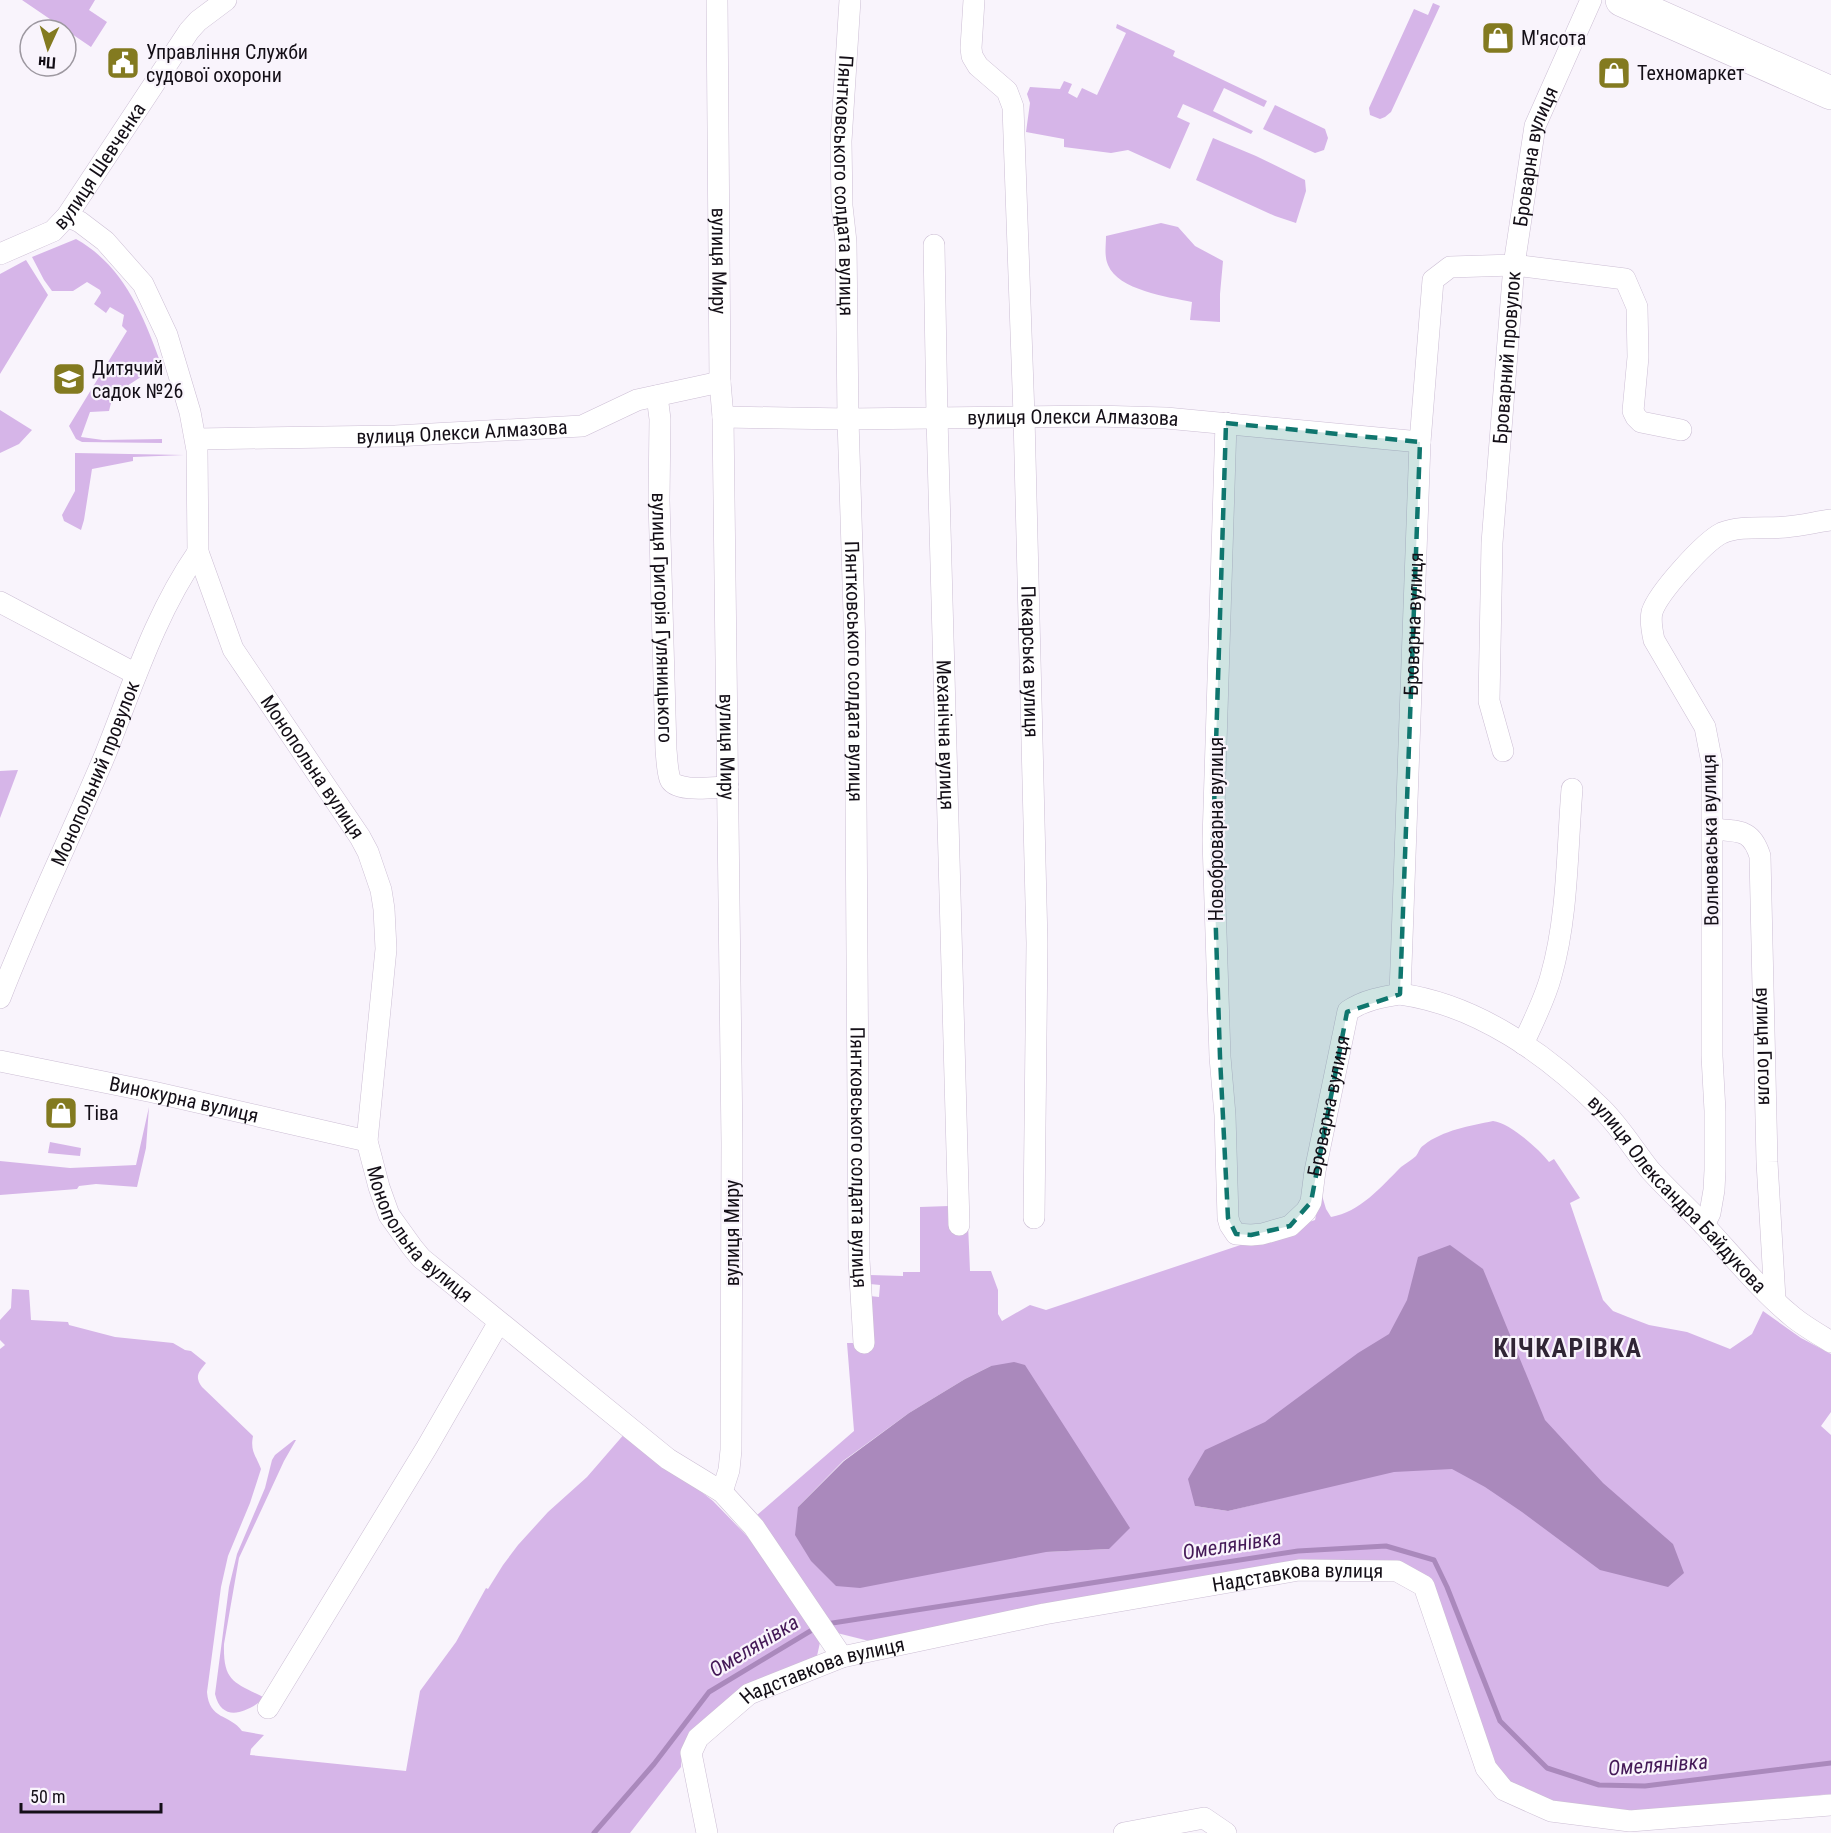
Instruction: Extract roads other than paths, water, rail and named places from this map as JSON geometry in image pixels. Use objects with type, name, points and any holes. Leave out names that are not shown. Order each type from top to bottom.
[{"type":"main road","points":[[1622,0],[1831,93]]},
{"type":"street","name":"вулиця Шевченка","points":[[0,254],[53,231],[67,216],[189,31],[226,0]]},
{"type":"street","name":"вулиця Миру","points":[[717,0],[720,382],[723,417],[732,1143],[732,1410],[729,1470],[722,1492]]},
{"type":"street","name":"Пянтковського солдата вулиця","points":[[850,0],[842,141],[842,216],[846,242],[848,419],[855,647],[859,1260],[864,1343]]},
{"type":"street","name":"Пекарська вулиця","points":[[975,0],[972,56],[978,66],[1007,91],[1014,107],[1037,943],[1035,1218]]},
{"type":"street","name":"Броварна вулиця","points":[[1236,1234],[1251,1235],[1290,1226],[1306,1211],[1311,1202],[1346,1015],[1348,1011],[1363,1003],[1379,997],[1400,994],[1420,442],[1433,280],[1450,267],[1514,265],[1535,126],[1591,0]]},
{"type":"street","name":"Монопольна вулиця","points":[[67,216],[80,222],[105,241],[143,284],[167,335],[196,439],[198,552],[233,649],[360,837],[368,852],[381,890],[386,949],[368,1142],[379,1187],[389,1215],[421,1258],[668,1459],[722,1492],[754,1527],[842,1657]]},
{"type":"street","name":"Механічна вулиця","points":[[934,245],[958,1225]]},
{"type":"street","name":"Броварний провулок","points":[[1503,751],[1489,701],[1492,543],[1514,265],[1625,279],[1637,307],[1638,357],[1633,411],[1641,422],[1681,430]]},
{"type":"street","name":"вулиця Олекси Алмазова","points":[[196,439],[395,436],[582,426],[637,400],[720,382]]},
{"type":"street","name":"вулиця Григорія Гуляницького","points":[[657,396],[660,419],[659,500],[666,750],[670,779],[678,787],[685,788],[728,787]]},
{"type":"street","name":"вулиця Олекси Алмазова","points":[[723,417],[848,419],[1096,416],[1166,418],[1420,442]]},
{"type":"street","name":"Новоброварна вулиця","points":[[1226,423],[1213,840],[1227,1211],[1230,1225],[1236,1234]]},
{"type":"street","name":"Волноваська вулиця","points":[[1704,1225],[1710,1213],[1715,1170],[1712,1044],[1713,775],[1705,727],[1654,640],[1653,611],[1660,598],[1688,562],[1722,533],[1831,520]]},
{"type":"street","name":"Монопольний провулок","points":[[0,998],[19,949],[104,755],[159,618],[198,552]]},
{"type":"street","points":[[0,603],[136,674]]},
{"type":"street","points":[[1523,1044],[1543,998],[1554,965],[1564,891],[1572,789]]},
{"type":"street","name":"вулиця Гоголя","points":[[1713,829],[1748,835],[1753,839],[1761,856],[1767,1162],[1775,1299]]},
{"type":"street","name":"вулиця Олександра Байдукова","points":[[1400,994],[1414,996],[1472,1015],[1523,1044],[1567,1078],[1618,1127],[1650,1169],[1751,1277],[1793,1317],[1831,1342]]},
{"type":"street","name":"Винокурна вулиця","points":[[0,1061],[153,1092],[368,1142]]},
{"type":"street","points":[[268,1708],[500,1322]]},
{"type":"street","name":"Надставкова вулиця","points":[[707,1833],[692,1754],[698,1738],[749,1694],[842,1657],[1044,1614],[1299,1570],[1398,1571],[1424,1586],[1486,1768],[1504,1790],[1551,1811],[1630,1821],[1831,1805]]},
{"type":"street","points":[[1124,1833],[1204,1818],[1226,1833]]},
{"type":"waterway","name":"Омелянівка","points":[[826,1624],[1298,1551],[1386,1546],[1434,1560],[1500,1721],[1547,1768],[1599,1785],[1645,1786],[1831,1763]]},
{"type":"waterway","name":"Омелянівка","points":[[594,1833],[654,1764],[709,1692],[817,1627]]},
{"type":"place","name":"М'ясота","points":[[1498,38]]},
{"type":"place","name":"Управління Служби судової охорони","points":[[123,63]]},
{"type":"place","name":"Техномаркет","points":[[1614,73]]},
{"type":"place","name":"Дитячий садок №26","points":[[69,379]]},
{"type":"place","name":"Тіва","points":[[61,1113]]},
{"type":"district","name":"КІЧКАРІВКА","points":[[1568,1348]]}]
